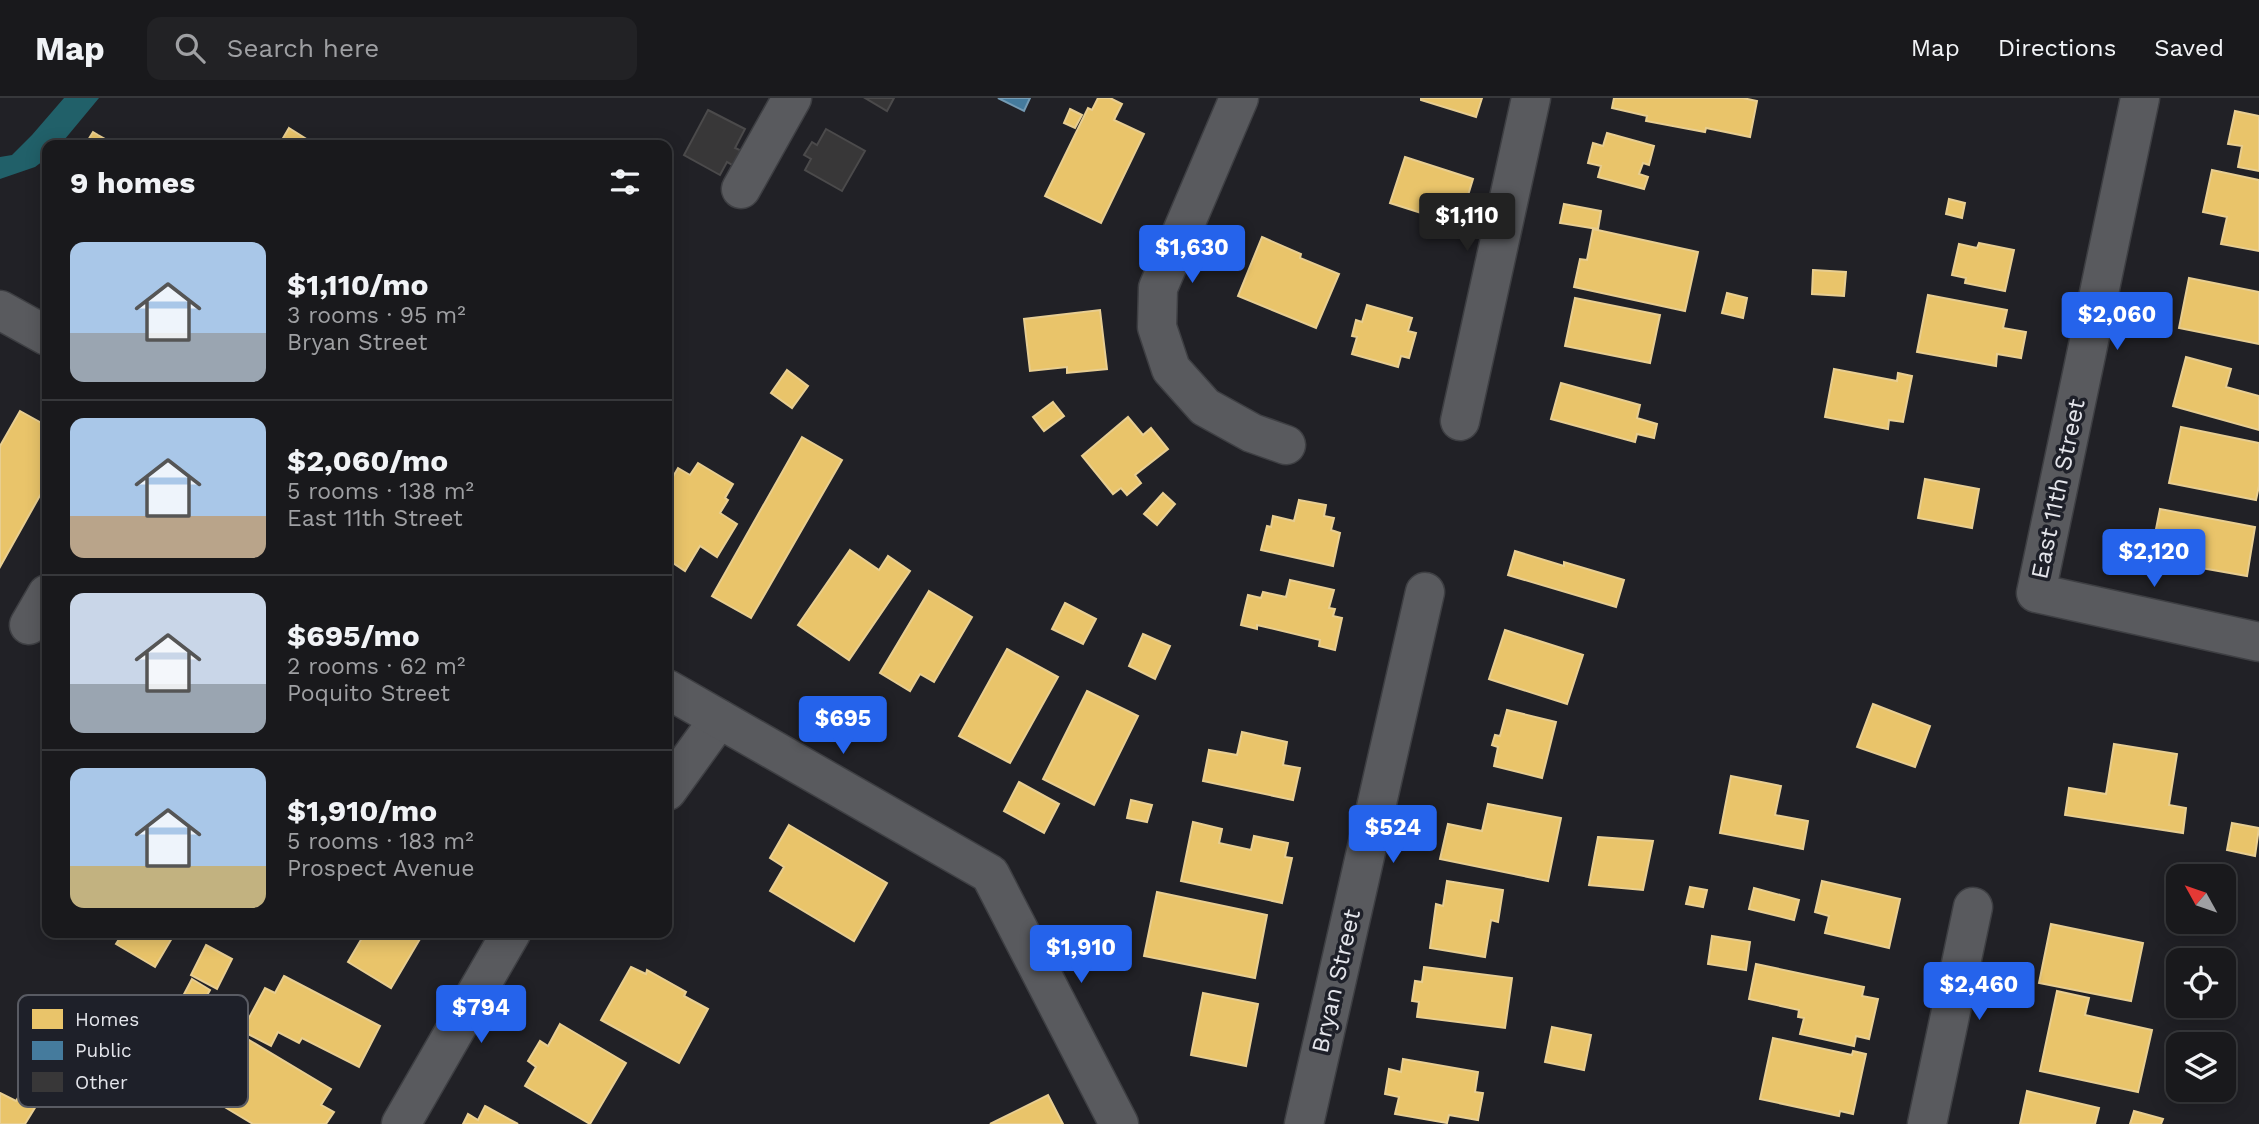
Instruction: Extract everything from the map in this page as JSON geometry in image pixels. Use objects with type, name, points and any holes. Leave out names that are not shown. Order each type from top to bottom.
[{"type":"street","points":[[741,189],[792,98]]},
{"type":"street","points":[[1239,98],[1158,288],[1157,327],[1171,369],[1205,407],[1252,433],[1286,445]]},
{"type":"street","points":[[1460,421],[1531,98]]},
{"type":"street","name":"East 11th Street","points":[[2140,98],[2036,593],[2259,642]]},
{"type":"street","points":[[0,310],[42,334]]},
{"type":"street","name":"Bryan Street","points":[[1304,1124],[1425,592]]},
{"type":"street","points":[[672,692],[990,874],[1119,1124]]},
{"type":"street","points":[[672,784],[719,719]]},
{"type":"street","points":[[1927,1124],[1972,907]]},
{"type":"street","points":[[401,1124],[508,938]]},
{"type":"water","points":[[64,98],[99,98],[64,140],[42,140],[42,162],[35,167],[0,179],[0,157],[12,155]]},
{"type":"building: Homes","points":[[1098,98],[1110,98],[1122,104],[1114,120],[1144,134],[1101,223],[1045,196],[1088,108],[1092,110]]},
{"type":"building: Homes","points":[[1421,98],[1482,98],[1476,117]]},
{"type":"building: Homes","points":[[1614,98],[1743,98],[1757,101],[1750,137],[1706,128],[1705,132],[1646,121],[1647,116],[1612,108]]},
{"type":"building: Homes","points":[[1070,109],[1082,115],[1075,128],[1064,123]]},
{"type":"building: Homes","points":[[2235,111],[2259,116],[2259,171],[2238,167],[2242,146],[2228,144]]},
{"type":"building: Homes","points":[[289,128],[308,140],[282,140]]},
{"type":"building: Homes","points":[[93,132],[107,140],[88,140]]},
{"type":"building: Homes","points":[[1607,133],[1654,146],[1649,165],[1643,163],[1639,174],[1648,177],[1644,189],[1598,177],[1601,166],[1588,163],[1593,143],[1603,146]]},
{"type":"building: Homes","points":[[1405,157],[1473,179],[1459,225],[1390,203]]},
{"type":"building: Homes","points":[[2212,170],[2259,180],[2259,251],[2221,244],[2227,217],[2203,212]]},
{"type":"building: Homes","points":[[1949,199],[1965,203],[1962,218],[1946,214]]},
{"type":"building: Homes","points":[[1564,204],[1601,211],[1598,229],[1560,223]]},
{"type":"building: Homes","points":[[1593,229],[1698,252],[1685,311],[1574,287],[1580,259],[1587,260]]},
{"type":"building: Homes","points":[[1262,237],[1301,254],[1300,258],[1339,274],[1316,328],[1238,296]]},
{"type":"building: Homes","points":[[1979,243],[2014,250],[2005,291],[1965,283],[1966,278],[1952,275],[1959,244],[1977,248]]},
{"type":"building: Homes","points":[[1813,270],[1846,272],[1844,296],[1812,294]]},
{"type":"building: Homes","points":[[2189,278],[2259,292],[2259,344],[2179,328]]},
{"type":"building: Homes","points":[[1727,293],[1747,298],[1743,318],[1722,313]]},
{"type":"building: Homes","points":[[1928,295],[2007,310],[2003,328],[2026,332],[2021,358],[1997,354],[1996,366],[1917,352]]},
{"type":"building: Homes","points":[[1575,298],[1660,315],[1650,363],[1565,346]]},
{"type":"building: Homes","points":[[1367,305],[1412,318],[1408,331],[1416,333],[1409,358],[1401,356],[1398,367],[1352,354],[1357,337],[1352,336],[1356,320],[1362,322]]},
{"type":"building: Homes","points":[[1100,310],[1107,369],[1067,373],[1067,367],[1030,371],[1024,319]]},
{"type":"building: Homes","points":[[2186,357],[2231,369],[2226,387],[2259,396],[2259,430],[2173,406]]},
{"type":"building: Homes","points":[[1834,369],[1897,381],[1898,373],[1912,376],[1903,422],[1889,420],[1888,429],[1825,417]]},
{"type":"building: Homes","points":[[787,370],[808,386],[792,408],[771,393]]},
{"type":"building: Homes","points":[[1561,383],[1640,405],[1637,418],[1657,424],[1654,438],[1637,434],[1635,442],[1551,419]]},
{"type":"building: Homes","points":[[1053,402],[1064,416],[1044,431],[1033,417]]},
{"type":"building: Homes","points":[[20,411],[42,423],[42,492],[0,567],[0,446]]},
{"type":"building: Homes","points":[[1128,417],[1143,435],[1151,428],[1168,449],[1135,475],[1141,483],[1127,495],[1121,488],[1113,494],[1082,456]]},
{"type":"building: Homes","points":[[2181,427],[2259,443],[2259,486],[2256,500],[2169,483]]},
{"type":"building: Homes","points":[[802,437],[842,460],[751,618],[712,596]]},
{"type":"building: Homes","points":[[698,463],[733,484],[720,513],[737,524],[717,557],[700,546],[685,571],[672,562],[672,478],[678,468],[690,475]]},
{"type":"building: Homes","points":[[1925,479],[1979,489],[1972,528],[1918,518]]},
{"type":"building: Homes","points":[[1163,493],[1175,504],[1157,525],[1144,514]]},
{"type":"building: Homes","points":[[1299,500],[1326,505],[1324,516],[1334,518],[1331,530],[1340,533],[1333,566],[1261,550],[1267,526],[1271,527],[1273,516],[1294,521]]},
{"type":"building: Homes","points":[[2160,509],[2255,527],[2247,576],[2150,559]]},
{"type":"building: Homes","points":[[850,550],[879,570],[888,556],[910,571],[849,660],[798,625]]},
{"type":"building: Homes","points":[[1515,551],[1624,580],[1616,607],[1508,575]]},
{"type":"building: Homes","points":[[1290,580],[1334,590],[1329,608],[1335,609],[1333,616],[1342,618],[1335,650],[1319,646],[1320,640],[1257,625],[1257,629],[1241,625],[1248,595],[1261,598],[1263,592],[1286,597]]},
{"type":"building: Homes","points":[[929,591],[972,617],[934,682],[920,674],[910,691],[880,673]]},
{"type":"building: Homes","points":[[1065,603],[1096,619],[1083,644],[1052,629]]},
{"type":"building: Homes","points":[[1505,630],[1583,655],[1567,704],[1489,679]]},
{"type":"building: Homes","points":[[1143,634],[1170,646],[1155,679],[1129,666]]},
{"type":"building: Homes","points":[[1007,649],[1058,677],[1010,763],[959,736]]},
{"type":"building: Homes","points":[[1087,691],[1138,716],[1094,805],[1043,779]]},
{"type":"building: Homes","points":[[1873,704],[1930,726],[1915,767],[1857,747]]},
{"type":"building: Homes","points":[[1507,710],[1556,722],[1542,778],[1494,766],[1498,747],[1492,745],[1495,735],[1500,736]]},
{"type":"building: Homes","points":[[1242,732],[1287,742],[1283,765],[1300,768],[1293,800],[1203,781],[1209,750],[1237,755]]},
{"type":"building: Homes","points":[[2114,744],[2177,754],[2169,805],[2186,808],[2183,833],[2065,815],[2069,788],[2106,794]]},
{"type":"building: Homes","points":[[1731,776],[1781,786],[1775,815],[1808,821],[1803,849],[1720,833]]},
{"type":"building: Homes","points":[[1019,782],[1059,804],[1044,833],[1004,811]]},
{"type":"building: Homes","points":[[1131,800],[1152,805],[1147,822],[1127,818]]},
{"type":"building: Homes","points":[[1488,804],[1561,818],[1548,881],[1440,859],[1448,824],[1482,831]]},
{"type":"building: Homes","points":[[1193,822],[1222,829],[1219,843],[1251,850],[1254,836],[1288,843],[1285,857],[1292,858],[1282,903],[1181,881]]},
{"type":"building: Homes","points":[[2232,823],[2259,828],[2255,856],[2227,850]]},
{"type":"building: Homes","points":[[789,825],[887,883],[854,941],[770,891],[784,867],[770,858]]},
{"type":"building: Homes","points":[[1598,837],[1653,841],[1643,890],[1589,885]]},
{"type":"building: Homes","points":[[1447,881],[1503,890],[1498,922],[1491,920],[1485,957],[1430,948],[1436,904],[1443,906]]},
{"type":"building: Homes","points":[[1822,881],[1900,899],[1889,948],[1825,933],[1829,916],[1815,912]]},
{"type":"building: Homes","points":[[1690,887],[1707,890],[1703,907],[1686,904]]},
{"type":"building: Homes","points":[[1754,888],[1799,900],[1794,920],[1749,909]]},
{"type":"building: Homes","points":[[1157,892],[1267,915],[1255,978],[1144,956]]},
{"type":"building: Homes","points":[[2051,924],[2143,943],[2131,1001],[2039,983]]},
{"type":"building: Homes","points":[[1712,936],[1750,942],[1746,970],[1708,964]]},
{"type":"building: Homes","points":[[120,938],[172,938],[155,967],[116,944]]},
{"type":"building: Homes","points":[[362,938],[420,939],[391,988],[348,962]]},
{"type":"building: Homes","points":[[206,945],[232,959],[217,989],[191,975]]},
{"type":"building: Homes","points":[[1756,964],[1864,987],[1862,996],[1878,999],[1869,1039],[1856,1036],[1854,1046],[1800,1034],[1804,1018],[1798,1017],[1799,1010],[1749,999]]},
{"type":"building: Homes","points":[[631,967],[646,974],[647,970],[686,992],[684,996],[708,1009],[679,1063],[601,1020]]},
{"type":"building: Homes","points":[[1424,967],[1512,978],[1505,1028],[1417,1017],[1419,1002],[1412,1001],[1415,981],[1422,982]]},
{"type":"building: Homes","points":[[284,976],[380,1026],[359,1067],[302,1038],[299,1043],[278,1032],[271,1046],[248,1034],[248,1020],[265,988],[275,993]]},
{"type":"building: Homes","points":[[192,979],[210,990],[207,995],[184,995]]},
{"type":"building: Homes","points":[[2057,991],[2089,998],[2085,1015],[2152,1030],[2138,1092],[2040,1071]]},
{"type":"building: Homes","points":[[1203,993],[1258,1004],[1246,1066],[1191,1055]]},
{"type":"building: Homes","points":[[560,1024],[626,1063],[590,1124],[525,1086],[536,1067],[528,1061],[540,1041],[548,1046]]},
{"type":"building: Homes","points":[[1552,1027],[1591,1035],[1584,1070],[1545,1062]]},
{"type":"building: Homes","points":[[1773,1038],[1852,1055],[1853,1051],[1866,1054],[1853,1114],[1840,1111],[1839,1116],[1760,1099]]},
{"type":"building: Homes","points":[[248,1039],[331,1089],[321,1105],[334,1112],[326,1124],[253,1124],[225,1107],[248,1107]]},
{"type":"building: Homes","points":[[1403,1059],[1478,1072],[1475,1092],[1483,1093],[1478,1120],[1449,1115],[1447,1123],[1395,1114],[1399,1097],[1385,1094],[1389,1069],[1401,1072]]},
{"type":"building: Homes","points":[[2027,1091],[2099,1108],[2095,1124],[2020,1124]]},
{"type":"building: Homes","points":[[0,1093],[16,1101],[18,1098],[18,1107],[35,1107],[25,1124],[0,1124]]},
{"type":"building: Homes","points":[[1048,1095],[1063,1124],[990,1124]]},
{"type":"building: Homes","points":[[485,1106],[518,1124],[463,1124],[468,1114],[478,1120]]},
{"type":"building: Homes","points":[[2134,1111],[2163,1119],[2161,1124],[2130,1124]]},
{"type":"building: Public","points":[[998,98],[1030,98],[1024,111]]},
{"type":"building: Other","points":[[865,98],[894,98],[887,111]]},
{"type":"building: Other","points":[[708,110],[745,129],[735,148],[742,151],[734,166],[727,162],[720,175],[684,155]]},
{"type":"building: Other","points":[[826,129],[865,151],[842,191],[805,170],[811,159],[804,155],[812,142],[817,145]]}]
